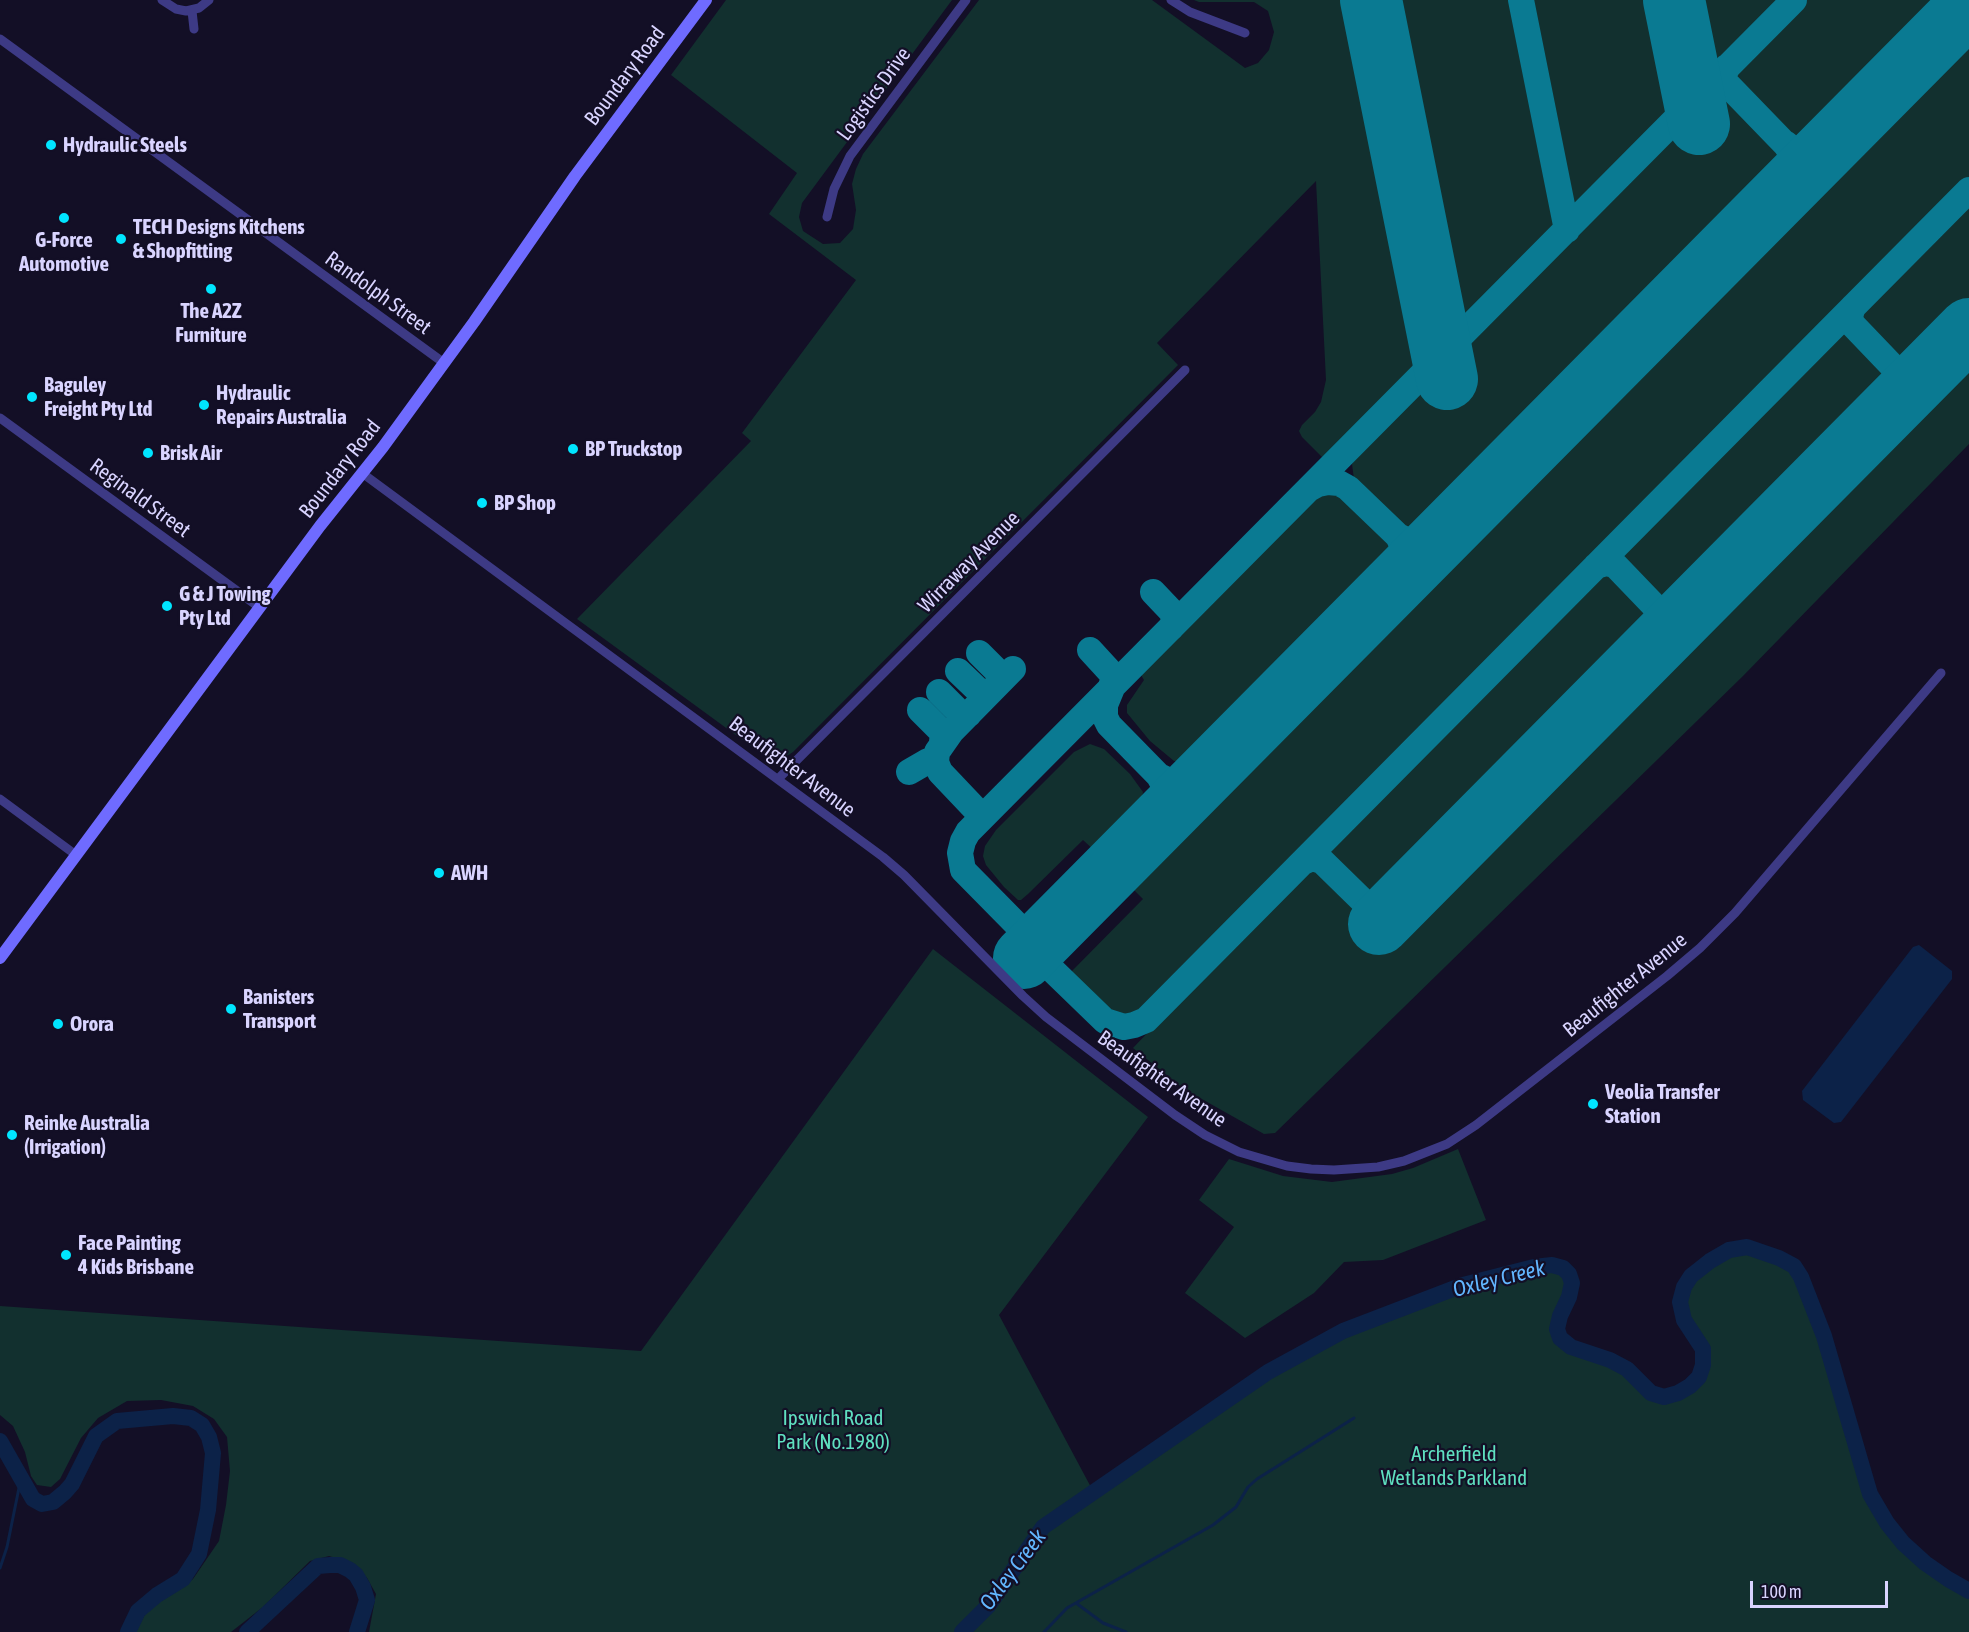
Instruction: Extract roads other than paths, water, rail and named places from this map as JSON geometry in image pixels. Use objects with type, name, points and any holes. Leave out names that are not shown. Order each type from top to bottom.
[{"type":"main road","name":"Boundary Road","points":[[0,958],[444,363],[575,176],[706,0]]},
{"type":"street","points":[[162,0],[177,9],[192,11],[200,8],[209,0]]},
{"type":"street","name":"Logistics Drive","points":[[827,217],[834,189],[850,156],[966,0]]},
{"type":"street","points":[[1171,0],[1190,12],[1245,33]]},
{"type":"street","points":[[192,11],[194,29]]},
{"type":"street","name":"Randolph Street","points":[[0,39],[444,363]]},
{"type":"street","name":"Wirraway Avenue","points":[[778,779],[1185,370]]},
{"type":"street","name":"Reginald Street","points":[[0,418],[259,608]]},
{"type":"street","name":"Beaufighter Avenue","points":[[362,473],[559,620],[684,709],[904,875],[1001,976],[1046,1017],[1190,1125],[1231,1148],[1261,1160],[1287,1166],[1357,1170],[1404,1161],[1427,1153],[1461,1135],[1520,1092],[1684,963],[1735,913],[1941,673]]},
{"type":"street","points":[[0,799],[76,855]]},
{"type":"water","points":[[1919,945],[1952,971],[1952,979],[1841,1122],[1834,1123],[1803,1100],[1802,1091],[1913,947]]},
{"type":"waterway","name":"Oxley Creek","points":[[962,1632],[989,1605],[1043,1527],[1268,1372],[1343,1331],[1463,1285],[1534,1267],[1552,1265],[1563,1268],[1569,1274],[1572,1283],[1557,1329],[1560,1338],[1571,1347],[1610,1360],[1627,1369],[1651,1393],[1664,1397],[1690,1386],[1699,1377],[1703,1365],[1703,1349],[1684,1320],[1680,1302],[1684,1287],[1691,1276],[1710,1261],[1729,1250],[1747,1247],[1794,1266],[1801,1277],[1824,1336],[1870,1494],[1887,1523],[1903,1543],[1925,1563],[1969,1591]]},
{"type":"waterway","name":"Oxley Creek","points":[[0,1441],[33,1499],[42,1504],[53,1502],[65,1492],[72,1484],[96,1436],[117,1421],[173,1416],[191,1418],[202,1425],[209,1437],[213,1453],[208,1510],[199,1554],[183,1579],[157,1595],[138,1611],[128,1632]]},
{"type":"waterway","points":[[1044,1632],[1067,1608],[1213,1525],[1236,1507],[1248,1487],[1257,1479],[1354,1418]]},
{"type":"waterway","points":[[0,1568],[7,1547],[21,1478]]},
{"type":"waterway","name":"Oxley Creek","points":[[247,1632],[318,1566],[330,1565],[340,1565],[350,1570],[363,1587],[367,1600],[357,1632]]},
{"type":"waterway","points":[[1076,1603],[1103,1623],[1126,1632]]},
{"type":"place","name":"Hydraulic Steels","points":[[51,145]]},
{"type":"place","name":"G-Force Automotive","points":[[64,218]]},
{"type":"place","name":"TECH Designs Kitchens & Shopfitting","points":[[121,239]]},
{"type":"place","name":"The A2Z Furniture","points":[[211,289]]},
{"type":"place","name":"Baguley Freight Pty Ltd","points":[[32,397]]},
{"type":"place","name":"Hydraulic Repairs Australia","points":[[204,405]]},
{"type":"place","name":"BP Truckstop","points":[[573,449]]},
{"type":"place","name":"Brisk Air","points":[[148,453]]},
{"type":"place","name":"BP Shop","points":[[482,503]]},
{"type":"place","name":"G & J Towing Pty Ltd","points":[[167,606]]},
{"type":"place","name":"AWH","points":[[439,873]]},
{"type":"place","name":"Banisters Transport","points":[[231,1009]]},
{"type":"place","name":"Orora","points":[[58,1024]]},
{"type":"place","name":"Veolia Transfer Station","points":[[1593,1104]]},
{"type":"place","name":"Reinke Australia (Irrigation)","points":[[12,1135]]},
{"type":"place","name":"Face Painting 4 Kids Brisbane","points":[[66,1255]]},
{"type":"park label","name":"Ipswich Road Park (No.1980)","points":[[833,1430]]},
{"type":"park label","name":"Archerfield Wetlands Parkland","points":[[1454,1466]]}]
